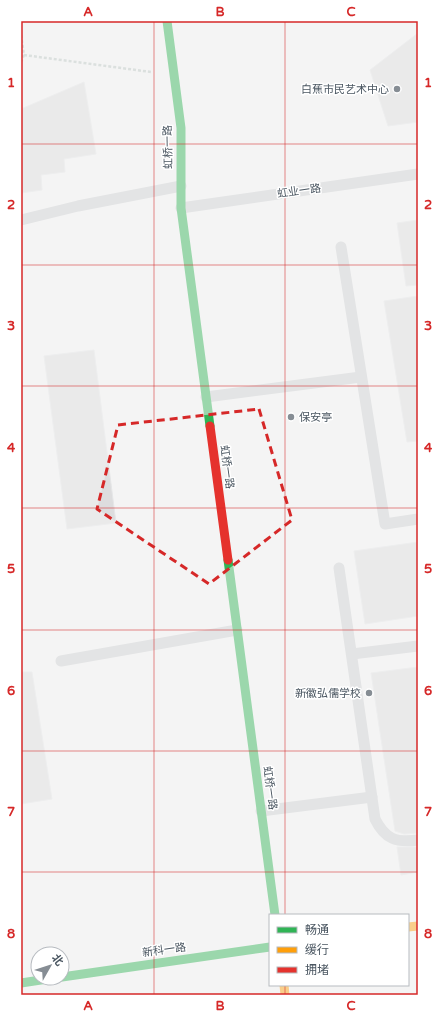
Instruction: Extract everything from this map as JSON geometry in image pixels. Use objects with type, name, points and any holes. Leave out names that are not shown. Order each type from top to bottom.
[{"type":"street","name":"虹桥一路","points":[[167,21],[181,128],[181,208],[275,914]]},
{"type":"street","name":"新科一路","points":[[70,976],[269,947]]},
{"type":"lane","name":"虹业一路","points":[[181,208],[418,174]]},
{"type":"lane","points":[[21,220],[78,206],[181,186]]},
{"type":"lane","points":[[341,247],[385,524],[418,519]]},
{"type":"lane","points":[[206,397],[362,377]]},
{"type":"lane","points":[[339,568],[375,819],[380,828],[387,835],[396,840],[418,840]]},
{"type":"lane","points":[[61,662],[237,630]]},
{"type":"lane","points":[[352,654],[418,646]]},
{"type":"lane","points":[[261,811],[372,797]]},
{"type":"path","points":[[21,35],[24,55],[21,62]]},
{"type":"path","points":[[24,55],[150,72],[173,69]]},
{"type":"highlighted area","points":[[259,409],[292,520],[209,584],[97,509],[118,425]]},
{"type":"building","name":"白蕉市民艺术中心","points":[[418,33],[418,122],[388,126],[370,70]]},
{"type":"building","points":[[84,82],[96,154],[64,159],[65,172],[41,175],[42,190],[21,193],[21,109]]},
{"type":"building","points":[[418,220],[418,285],[406,286],[397,223]]},
{"type":"building","points":[[418,296],[418,441],[407,442],[384,301]]},
{"type":"building","points":[[94,350],[116,523],[67,529],[44,356]]},
{"type":"building","points":[[418,542],[418,616],[365,624],[354,551]]},
{"type":"building","points":[[418,667],[418,833],[404,834],[395,831],[371,673]]},
{"type":"building","points":[[21,672],[32,672],[52,799],[21,804]]},
{"type":"building","points":[[397,847],[418,847],[418,872],[401,875]]},
{"type":"traffic: fast","points":[[167,21],[181,128],[181,208],[210,426]]},
{"type":"traffic: fast","points":[[228,560],[275,914]]},
{"type":"traffic: fast","points":[[70,976],[269,947]]},
{"type":"traffic: fast","points":[[21,983],[30,982]]},
{"type":"traffic: slow","points":[[409,927],[418,926]]},
{"type":"traffic: slow","points":[[284,986],[285,995]]},
{"type":"traffic: jam","points":[[210,426],[228,560]]},
{"type":"place","name":"白蕉市民艺术中心","points":[[397,89]]},
{"type":"place","name":"保安亭","points":[[291,417]]},
{"type":"place","name":"新徽弘儒学校","points":[[369,693]]}]
